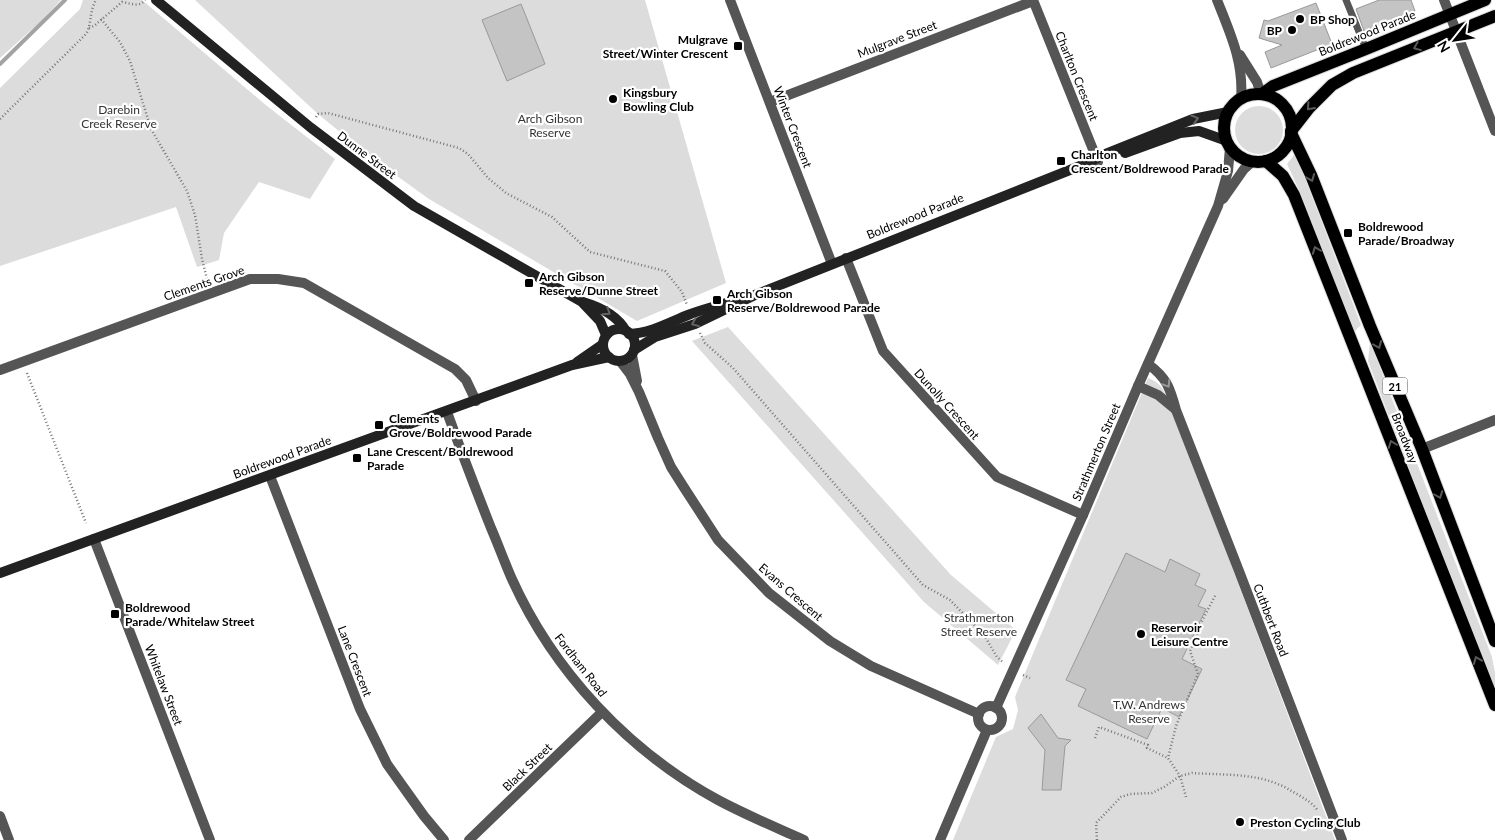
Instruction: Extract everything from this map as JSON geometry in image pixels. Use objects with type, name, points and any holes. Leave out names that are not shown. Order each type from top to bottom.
[{"type":"main road","name":"Dunne Street","points":[[156,0],[310,127],[414,206],[582,302],[598,306],[618,319],[628,332]]},
{"type":"main road","name":"Boldrewood Parade","points":[[1262,94],[1273,86],[1485,0]]},
{"type":"main road","points":[[1262,94],[1247,96],[1236,102],[1228,112],[1224,126],[1228,144],[1240,157],[1252,161],[1266,161],[1282,151],[1289,140],[1291,132],[1309,108],[1332,86],[1357,72],[1495,16]]},
{"type":"main road","points":[[1350,55],[1357,72]]},
{"type":"main road","name":"21","points":[[1262,94],[1276,100],[1286,110],[1291,123],[1291,132]]},
{"type":"main road","name":"Boldrewood Parade","points":[[633,352],[655,337],[693,319],[1097,160],[1193,119],[1228,112]]},
{"type":"main road","name":"Boldrewood Parade","points":[[1097,160],[1104,161],[1180,133],[1199,131],[1228,144]]},
{"type":"main road","name":"Broadway","points":[[1291,132],[1311,175],[1370,326],[1422,449],[1495,641]]},
{"type":"main road","name":"Broadway","points":[[1266,161],[1283,176],[1294,195],[1495,705]]},
{"type":"main road","name":"Dunne Street","points":[[582,302],[600,321],[605,339]]},
{"type":"main road","name":"Boldrewood Parade","points":[[628,332],[642,333],[693,319]]},
{"type":"main road","points":[[1354,348],[1370,326]]},
{"type":"main road","points":[[616,330],[628,332],[634,341],[633,352],[626,360],[613,360],[605,354],[605,339],[616,330]]},
{"type":"main road","name":"Boldrewood Parade","points":[[572,365],[605,339]]},
{"type":"main road","name":"Boldrewood Parade","points":[[0,572],[447,412],[572,365],[609,358]]},
{"type":"street","name":"Winter Crescent","points":[[730,0],[832,264]]},
{"type":"street","name":"Mulgrave Street","points":[[770,102],[1033,0]]},
{"type":"street","name":"Charlton Crescent","points":[[1033,0],[1097,160]]},
{"type":"street","points":[[1217,0],[1236,47],[1262,94]]},
{"type":"street","points":[[1444,0],[1495,131]]},
{"type":"street","points":[[1236,47],[1242,84],[1241,99]]},
{"type":"street","name":"Strathmerton Street","points":[[996,708],[1083,515],[1218,206],[1228,171],[1228,144]]},
{"type":"street","name":"Strathmerton Street","points":[[1218,206],[1244,169],[1252,161]]},
{"type":"street","name":"Dunolly Crescent","points":[[846,258],[883,351],[997,477],[1083,515]]},
{"type":"street","name":"Clements Grove","points":[[0,370],[250,279],[278,279],[304,283],[455,368],[466,380],[476,401]]},
{"type":"street","name":"Evans Crescent","points":[[633,352],[639,392]]},
{"type":"street","name":"Evans Crescent","points":[[620,361],[630,374],[639,392],[671,467],[718,540],[769,593],[830,641],[871,666],[979,714]]},
{"type":"street","name":"Cuthbert Road","points":[[1148,364],[1157,371],[1171,390],[1176,410],[1342,840]]},
{"type":"street","name":"Cuthbert Road","points":[[1138,386],[1158,395],[1176,410]]},
{"type":"street","name":"Fordham Road","points":[[447,412],[511,578],[546,642],[579,685],[602,712],[650,754],[691,783],[725,804],[804,840]]},
{"type":"street","points":[[1422,449],[1495,420]]},
{"type":"street","name":"Lane Crescent","points":[[270,476],[360,709],[387,764],[424,816],[444,840]]},
{"type":"street","name":"Whitelaw Street","points":[[94,539],[210,840]]},
{"type":"street","points":[[988,707],[996,708],[1002,717],[1000,724],[995,729],[988,730],[981,726],[979,714],[981,710],[988,707]]},
{"type":"street","name":"Black Street","points":[[470,840],[602,712]]},
{"type":"street","points":[[940,840],[988,730]]},
{"type":"street","points":[[0,816],[9,840]]},
{"type":"lane","points":[[1346,0],[1366,49]]},
{"type":"path","points":[[0,119],[86,34],[96,0]]},
{"type":"path","points":[[89,28],[94,26],[122,2],[138,5],[146,0]]},
{"type":"path","points":[[101,19],[120,42],[130,61],[151,129],[187,191],[195,215],[202,259],[208,279]]},
{"type":"path","points":[[310,127],[318,114],[328,113],[459,148],[468,154],[488,178],[506,193],[552,217],[590,252],[665,271],[682,292],[705,343],[733,368],[923,585],[950,600],[984,635],[997,657],[1013,672],[1030,678]]},
{"type":"path","points":[[28,373],[86,523]]},
{"type":"path","points":[[1168,758],[1176,726],[1198,674],[1190,651],[1216,594]]},
{"type":"path","points":[[1095,738],[1099,727],[1148,744],[1147,748],[1168,758],[1180,776],[1186,797]]},
{"type":"path","points":[[1096,840],[1096,823],[1121,797],[1130,794],[1152,793],[1185,773],[1249,777],[1279,784],[1312,803],[1320,816]]},
{"type":"green space","points":[[0,0],[61,0],[0,58]]},
{"type":"green space","name":"Darebin Creek Reserve","points":[[83,0],[142,0],[267,106],[335,159],[310,199],[259,182],[224,233],[219,260],[197,267],[176,207],[0,266],[0,88],[80,9]]},
{"type":"green space","name":"Arch Gibson Reserve","points":[[195,0],[645,0],[726,283],[637,321],[429,199],[372,158],[318,114]]},
{"type":"green space","points":[[1259,106],[1268,108],[1276,113],[1281,121],[1283,130],[1281,139],[1276,147],[1268,152],[1259,154],[1250,152],[1242,147],[1237,139],[1235,130],[1237,121],[1242,113],[1250,108]]},
{"type":"green space","points":[[1294,155],[1300,165],[1361,325],[1354,332],[1301,194],[1287,164]]},
{"type":"green space","name":"Strathmerton Street Reserve","points":[[728,327],[951,575],[1016,630],[998,665],[924,602],[692,341]]},
{"type":"green space","points":[[1370,342],[1492,657],[1495,673],[1495,695],[1368,361]]},
{"type":"green space","name":"T.W. Andrews Reserve","points":[[1148,378],[1161,386],[1172,408],[1335,840],[953,840],[996,737],[1013,729],[1018,710],[1015,697]]},
{"type":"building","points":[[1379,0],[1411,0],[1415,11],[1364,31],[1356,9]]},
{"type":"building","points":[[1316,3],[1332,44],[1271,68],[1265,52],[1282,45],[1259,38],[1264,20],[1268,21]]},
{"type":"building","points":[[521,4],[545,64],[507,81],[482,20]]},
{"type":"building","name":"Reservoir Leisure Centre","points":[[1126,553],[1165,572],[1170,559],[1200,574],[1195,585],[1206,590],[1198,606],[1206,609],[1182,659],[1202,669],[1179,717],[1162,708],[1147,739],[1078,706],[1086,689],[1066,680]]},
{"type":"building","points":[[1041,714],[1058,738],[1071,740],[1065,746],[1061,790],[1042,790],[1045,750],[1028,728]]},
{"type":"waterway","points":[[0,64],[65,0]]},
{"type":"place","name":"BP Shop","points":[[1300,19]]},
{"type":"place","name":"BP","points":[[1292,30]]},
{"type":"place","name":"Mulgrave Street/Winter Crescent","points":[[738,46]]},
{"type":"place","name":"Kingsbury Bowling Club","points":[[613,99]]},
{"type":"place","name":"Charlton Crescent/Boldrewood Parade","points":[[1061,161]]},
{"type":"place","name":"Boldrewood Parade/Broadway","points":[[1348,233]]},
{"type":"place","name":"Arch Gibson Reserve/Dunne Street","points":[[529,283]]},
{"type":"place","name":"Arch Gibson Reserve/Boldrewood Parade","points":[[717,300]]},
{"type":"place","name":"Clements Grove/Boldrewood Parade","points":[[379,425]]},
{"type":"place","name":"Lane Crescent/Boldrewood Parade","points":[[357,458]]},
{"type":"place","name":"Boldrewood Parade/Whitelaw Street","points":[[115,614]]},
{"type":"place","name":"Reservoir Leisure Centre","points":[[1141,634]]},
{"type":"place","name":"Preston Cycling Club","points":[[1240,822]]}]
